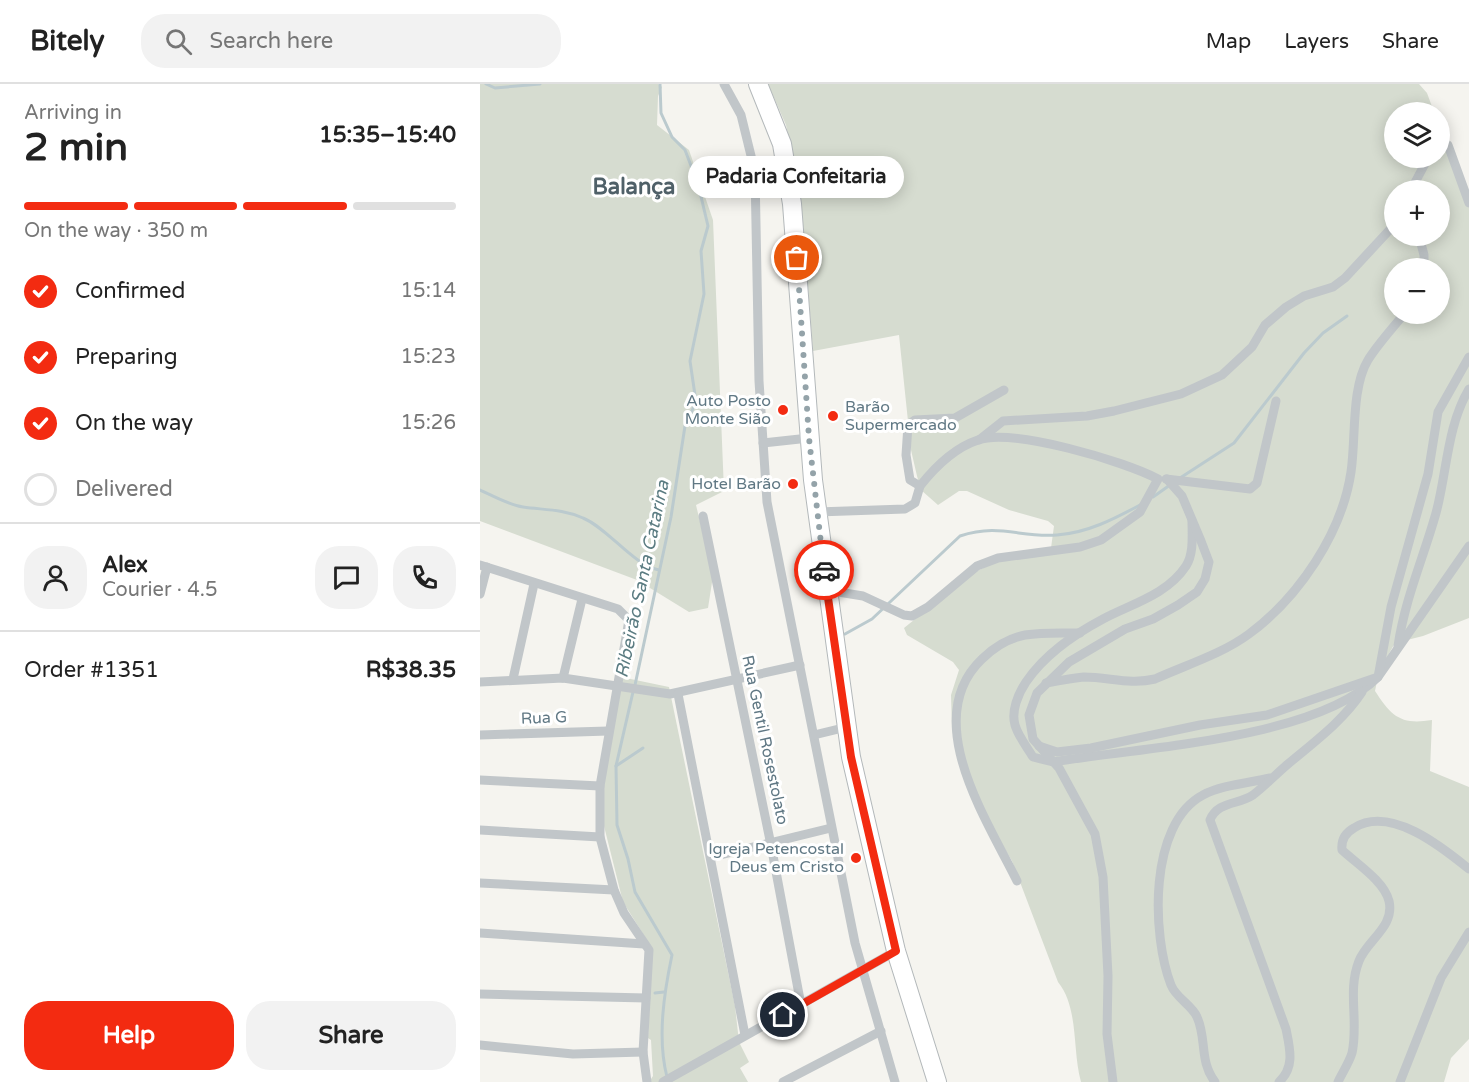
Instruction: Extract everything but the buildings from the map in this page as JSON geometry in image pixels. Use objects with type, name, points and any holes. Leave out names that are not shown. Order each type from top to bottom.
[{"type":"highway","points":[[758,84],[774,120],[788,175],[799,276],[809,438],[817,512],[826,590],[859,795],[896,951],[937,1082]]},
{"type":"street","points":[[724,84],[741,115],[755,172],[766,502],[831,828],[862,970],[895,1082]]},
{"type":"street","points":[[1450,151],[1469,203]]},
{"type":"street","points":[[817,512],[905,509],[915,503],[920,486],[957,450],[979,440],[1003,421],[1087,416],[1114,411],[1181,394],[1222,375],[1252,347],[1265,325],[1286,306],[1304,296],[1333,286],[1345,278],[1384,236]]},
{"type":"street","points":[[1046,683],[1085,677],[1120,682],[1155,679],[1248,635],[1270,616],[1300,583],[1330,535],[1340,514],[1350,474],[1356,427],[1356,401],[1361,380],[1367,362],[1396,324]]},
{"type":"street","points":[[1378,677],[1391,607],[1428,474],[1438,412],[1469,357]]},
{"type":"street","points":[[1397,649],[1403,611],[1436,515],[1453,429],[1460,404],[1469,389]]},
{"type":"street","points":[[920,486],[910,480],[906,455],[908,425],[915,420],[955,418],[1004,390]]},
{"type":"street","points":[[979,440],[1038,442],[1115,463],[1162,479],[1250,489],[1257,483],[1276,401]]},
{"type":"street","points":[[763,443],[809,438]]},
{"type":"street","points":[[1113,1082],[1107,1034],[1108,976],[1103,877],[1095,834],[1059,768],[1039,746],[1029,728],[1029,715],[1036,693],[1069,662],[1099,642],[1153,619],[1197,592],[1205,579],[1209,562],[1182,496],[1162,479]]},
{"type":"street","points":[[826,590],[863,596],[904,615],[912,616],[928,608],[977,566],[998,558],[1080,547],[1101,540],[1140,512],[1162,479]]},
{"type":"street","name":"Rua Gentil Rosestolato","points":[[703,516],[771,844],[801,1005]]},
{"type":"street","points":[[1192,521],[1191,552],[1187,564],[1178,576],[1154,595],[1080,633],[1042,661],[1021,688],[1014,708],[1015,725],[1033,757],[1053,762],[1257,731],[1300,719],[1362,692]]},
{"type":"street","points":[[1279,1082],[1286,1075],[1290,1063],[1291,1051],[1286,1029],[1210,820],[1214,812],[1252,796],[1352,707],[1362,692],[1378,677],[1469,546]]},
{"type":"street","points":[[480,594],[483,566],[618,609],[627,616],[629,625],[616,684],[600,786],[600,837],[614,890],[624,913],[649,951],[643,1052],[647,1082]]},
{"type":"street","points":[[513,679],[534,584]]},
{"type":"street","points":[[563,678],[582,599]]},
{"type":"street","points":[[1017,881],[961,758],[955,728],[957,704],[963,683],[974,666],[1006,642],[1024,635],[1080,633]]},
{"type":"street","points":[[480,682],[563,678],[678,694],[800,665]]},
{"type":"street","points":[[1039,746],[1057,752],[1091,748],[1200,725],[1267,715],[1378,677]]},
{"type":"street","points":[[678,694],[746,1035]]},
{"type":"street","points":[[814,735],[847,727]]},
{"type":"street","name":"Rua G","points":[[480,735],[608,731]]},
{"type":"street","points":[[1215,1082],[1208,1073],[1203,1057],[1197,1015],[1173,989],[1165,966],[1160,934],[1160,867],[1166,843],[1177,820],[1203,795],[1272,778]]},
{"type":"street","points":[[480,780],[600,786]]},
{"type":"street","points":[[1338,1082],[1352,1054],[1355,1027],[1353,992],[1359,960],[1378,936],[1390,911],[1389,898],[1377,882],[1342,850],[1341,842],[1348,831],[1361,823],[1379,821],[1403,827],[1431,840],[1469,869]]},
{"type":"street","points":[[712,858],[831,828]]},
{"type":"street","points":[[480,830],[600,837]]},
{"type":"street","points":[[480,883],[614,890]]},
{"type":"street","points":[[480,923],[483,934],[644,944]]},
{"type":"street","points":[[1400,1082],[1410,1063],[1440,978],[1469,932]]},
{"type":"street","points":[[668,1080],[896,951]]},
{"type":"street","points":[[480,994],[646,998]]},
{"type":"street","points":[[783,1082],[881,1031]]},
{"type":"street","points":[[480,1045],[573,1054],[643,1052]]},
{"type":"shaded area","points":[[480,84],[658,84],[662,87],[658,96],[657,125],[689,150],[713,220],[724,491],[696,505],[713,576],[708,608],[689,612],[637,580],[480,521]]},
{"type":"shaded area","points":[[768,84],[1419,84],[1427,93],[1430,102],[1384,102],[1384,168],[1450,168],[1450,153],[1469,201],[1469,618],[1423,636],[1395,643],[1379,671],[1375,691],[1392,713],[1398,717],[1412,721],[1432,720],[1430,771],[1469,787],[1469,1039],[1451,1058],[1444,1082],[1081,1082],[1072,1016],[1065,992],[1058,982],[1012,861],[974,797],[956,749],[952,729],[951,695],[959,670],[953,662],[907,635],[904,628],[971,574],[998,561],[1051,548],[1054,526],[1048,521],[1009,510],[967,491],[959,491],[938,505],[921,490],[911,450],[899,335],[813,351],[805,247],[786,125]]},
{"type":"shaded area","points":[[621,677],[669,687],[735,1006],[739,1042],[749,1062],[740,1068],[748,1082],[649,1082],[653,1076],[651,1040],[648,1038],[652,948],[623,902],[604,826],[602,797]]},
{"type":"waterway","name":"Ribeirão Santa Catarina","points":[[486,84],[495,88],[540,84]]},
{"type":"waterway","name":"Ribeirão Santa Catarina","points":[[635,685],[671,517],[685,426],[696,402],[690,361],[704,294],[701,251],[708,226],[698,184],[685,150],[672,137],[661,113],[660,84]]},
{"type":"waterway","points":[[1180,478],[1234,443],[1304,353],[1323,333],[1347,316]]},
{"type":"waterway","points":[[1153,497],[1170,485]]},
{"type":"waterway","points":[[480,490],[518,506],[561,511],[583,518],[593,523],[640,561],[659,570]]},
{"type":"waterway","points":[[845,634],[872,619],[960,536],[987,531],[1044,535],[1068,534],[1100,524],[1140,505]]},
{"type":"waterway","name":"Ribeirão Santa Catarina","points":[[633,692],[616,766],[617,825],[628,859],[635,892],[672,955],[664,1000],[662,1031],[667,1077]]},
{"type":"waterway","points":[[616,766],[643,748]]},
{"type":"waterway","points":[[655,993],[664,992]]},
{"type":"way so far","points":[[797,258],[809,438],[824,570]]},
{"type":"place","name":"Padaria Confeitaria","points":[[797,258]]},
{"type":"place","name":"Auto Posto Monte Sião","points":[[783,410]]},
{"type":"place","name":"Barão Supermercado","points":[[833,416]]},
{"type":"place","name":"Hotel Barão","points":[[793,484]]},
{"type":"place","name":"Igreja Petencostal Deus em Cristo","points":[[856,858]]},
{"type":"district","name":"Balança","points":[[634,187]]},
{"type":"route","points":[[783,1015],[896,951],[851,757],[824,570]]}]
